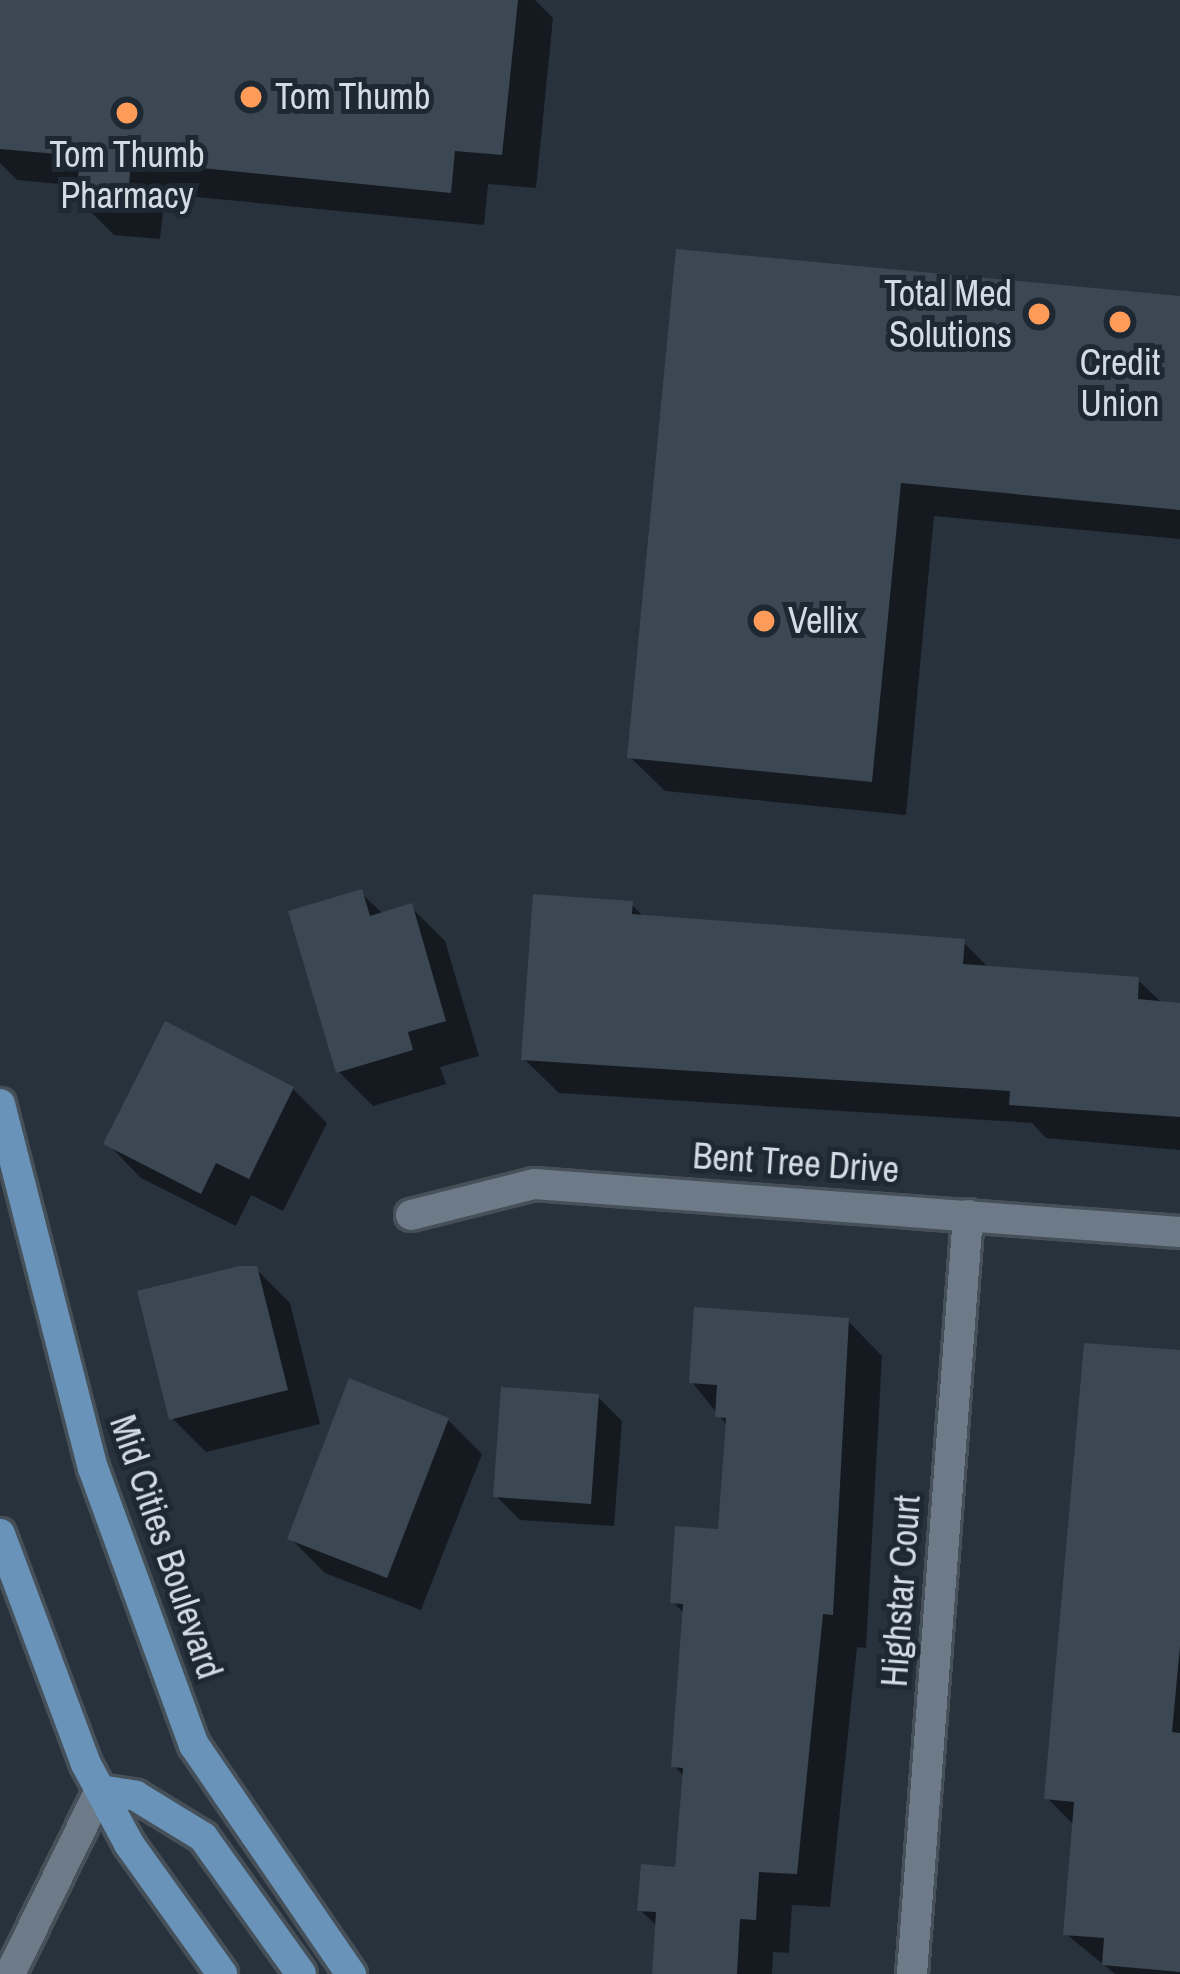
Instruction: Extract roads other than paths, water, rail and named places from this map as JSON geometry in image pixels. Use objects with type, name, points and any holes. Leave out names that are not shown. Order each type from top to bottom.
[{"type":"main road","name":"Mid Cities Boulevard","points":[[0,1104],[93,1468],[194,1745],[351,1974]]},
{"type":"main road","points":[[0,1534],[55,1697],[100,1790],[221,1974]]},
{"type":"main road","points":[[100,1790],[136,1796],[202,1837],[301,1974]]},
{"type":"street","name":"Bent Tree Drive","points":[[411,1216],[534,1184],[1180,1232]]},
{"type":"street","name":"Highstar Court","points":[[912,1974],[968,1215]]},
{"type":"street","points":[[10,1974],[100,1790]]},
{"type":"place","name":"Tom Thumb","points":[[251,97]]},
{"type":"place","name":"Tom Thumb Pharmacy","points":[[127,113]]},
{"type":"place","name":"Total Med Solutions","points":[[1039,314]]},
{"type":"place","name":"Credit Union","points":[[1120,322]]},
{"type":"place","name":"Vellix","points":[[764,621]]}]
